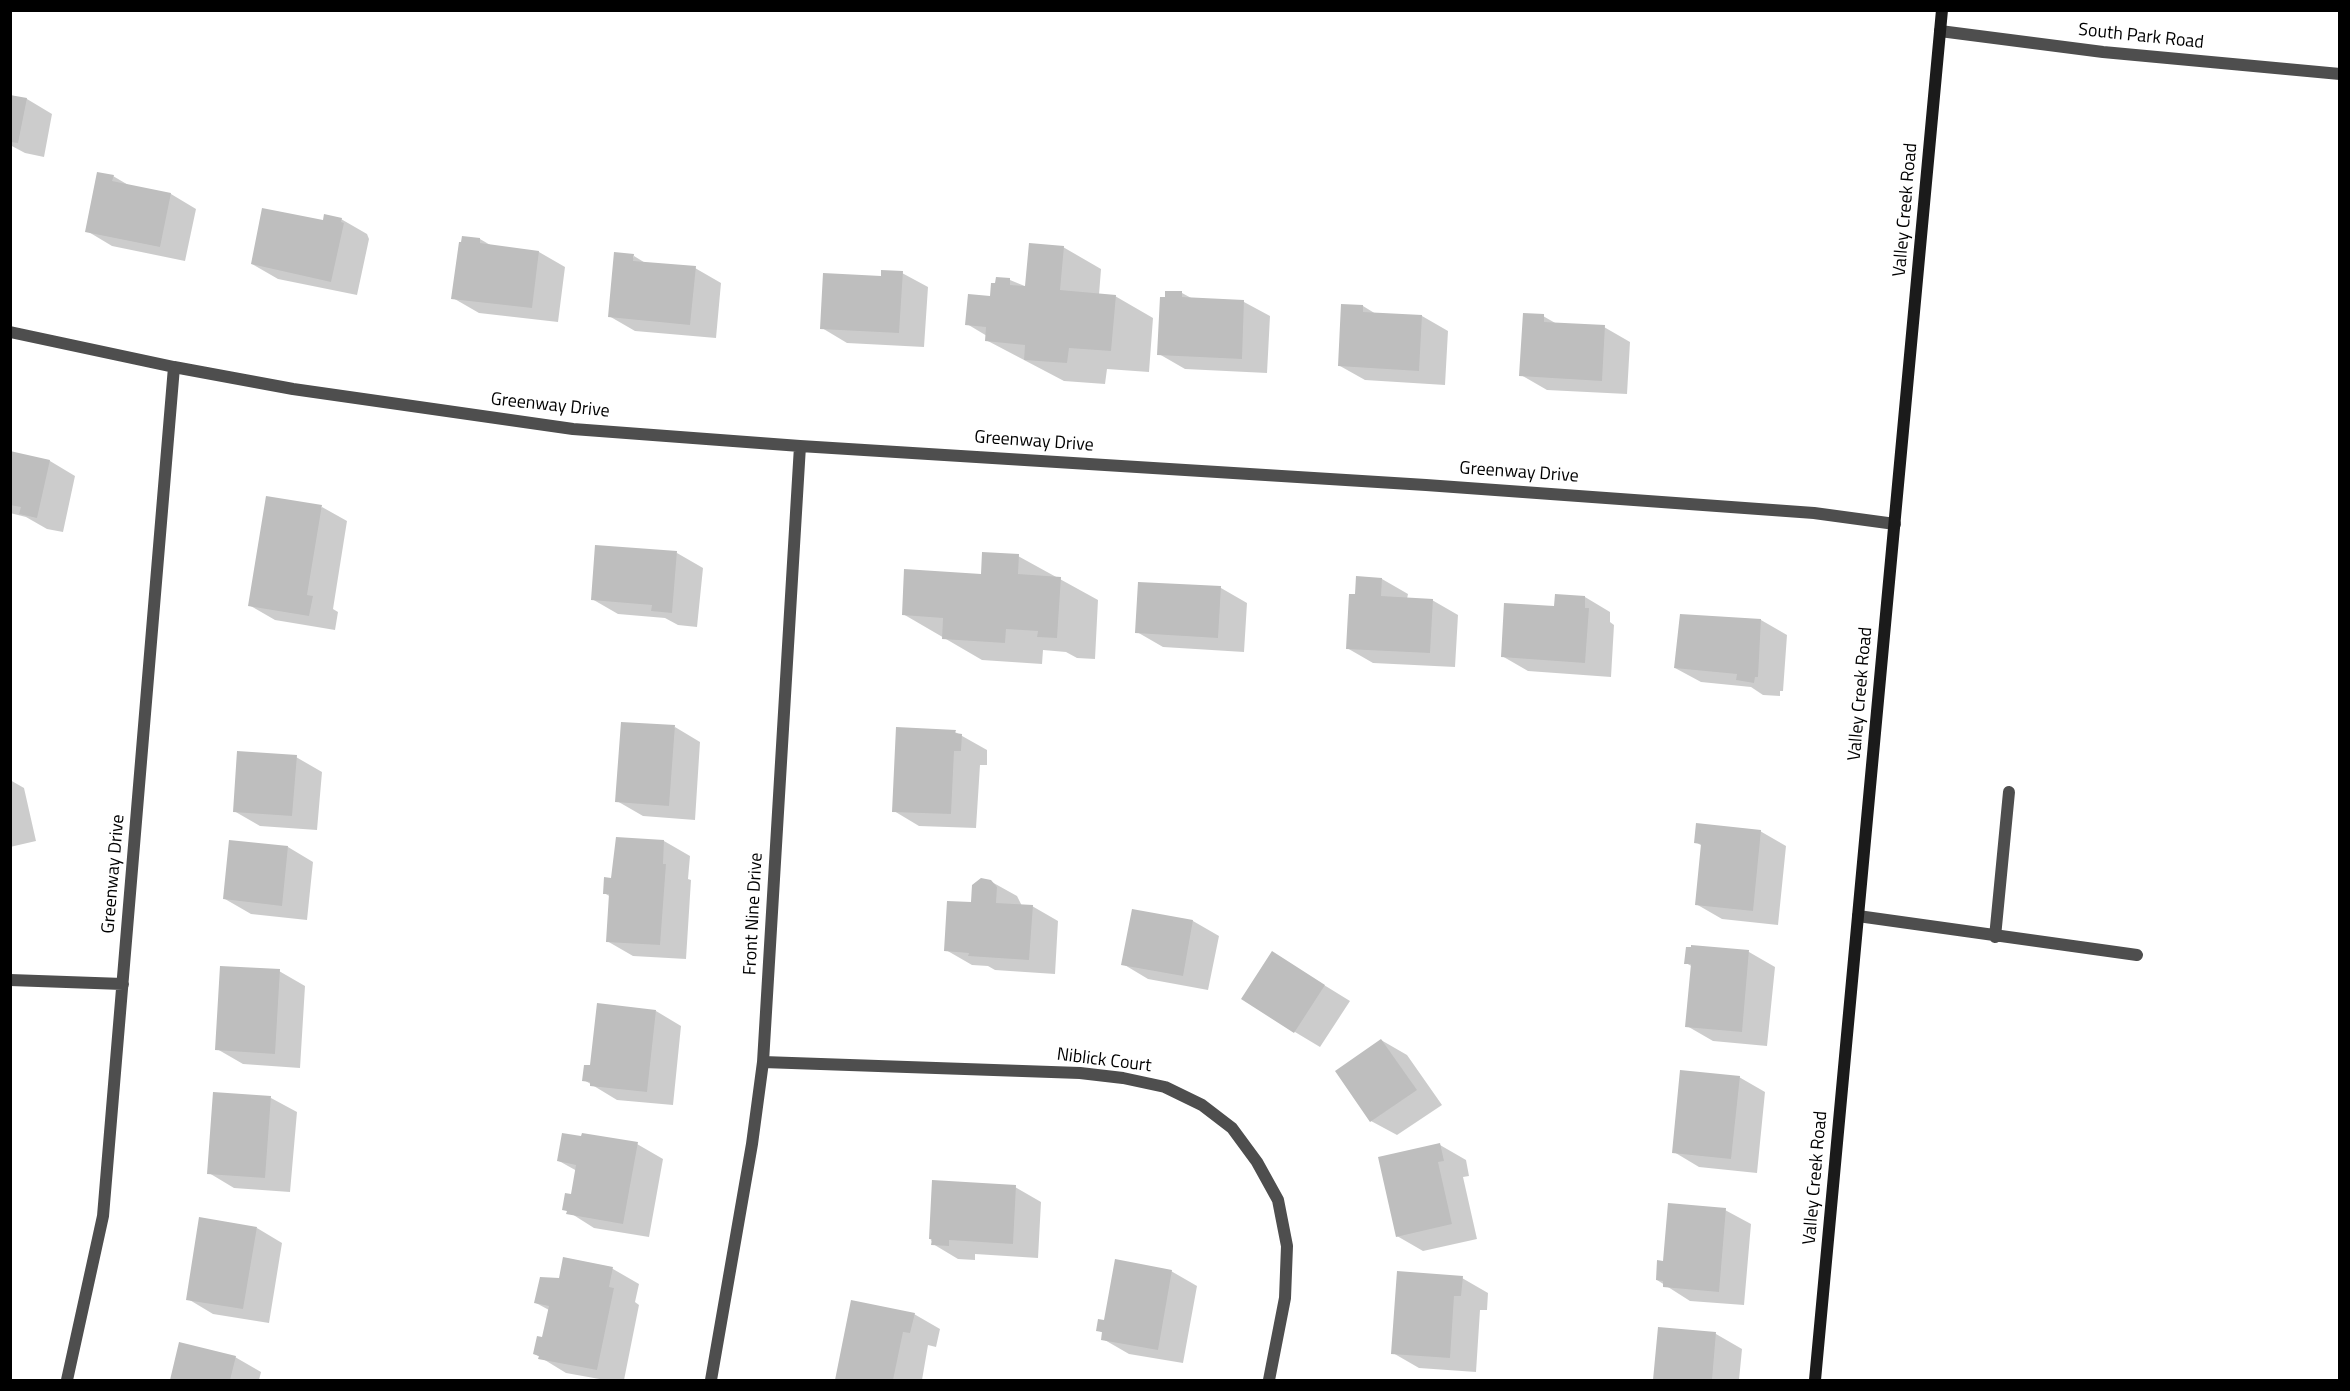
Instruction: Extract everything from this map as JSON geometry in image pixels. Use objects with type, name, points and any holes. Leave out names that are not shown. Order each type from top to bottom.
[{"type":"street","name":"Valley Creek Road","points":[[1815,1380],[1942,10]]},
{"type":"street","name":"South Park Road","points":[[1940,31],[2103,52],[2340,74]]},
{"type":"street","name":"Greenway Drive","points":[[10,332],[174,367],[402,407],[573,429],[1814,513],[1895,524]]},
{"type":"street","name":"Greenway Drive","points":[[67,1380],[102,1216],[174,367]]},
{"type":"street","name":"Front Nine Drive","points":[[711,1380],[752,1144],[763,1062],[800,446]]},
{"type":"street","points":[[1995,937],[2009,792]]},
{"type":"street","points":[[1858,916],[1995,937],[2137,955]]},
{"type":"street","points":[[10,980],[123,984]]},
{"type":"street","name":"Niblick Court","points":[[763,1062],[1080,1073],[1123,1078],[1165,1087],[1202,1105],[1232,1128],[1257,1162],[1278,1200],[1287,1246],[1285,1298],[1269,1380]]},
{"type":"building","points":[[10,95],[27,98],[18,143],[10,142]]},
{"type":"building","points":[[97,172],[114,175],[112,181],[171,193],[160,247],[85,232]]},
{"type":"building","points":[[262,208],[323,220],[324,214],[342,218],[341,222],[344,223],[331,282],[251,264]]},
{"type":"building","points":[[462,236],[480,238],[480,243],[539,251],[532,308],[451,299],[459,242]]},
{"type":"building","points":[[1029,243],[1064,246],[1060,290],[1116,295],[1111,351],[1069,348],[1067,363],[1024,360],[1025,345],[985,341],[986,327],[965,325],[968,294],[990,296],[991,283],[995,283],[996,277],[1010,278],[1010,285],[1025,286]]},
{"type":"building","points":[[614,252],[634,254],[633,261],[696,266],[690,325],[608,317]]},
{"type":"building","points":[[881,270],[903,271],[899,333],[820,329],[823,273],[881,276]]},
{"type":"building","points":[[1165,291],[1182,291],[1182,297],[1244,300],[1242,359],[1157,355],[1160,297],[1165,297]]},
{"type":"building","points":[[1341,304],[1363,305],[1363,312],[1422,315],[1419,371],[1338,366]]},
{"type":"building","points":[[1523,313],[1544,314],[1544,322],[1605,325],[1602,381],[1519,376]]},
{"type":"building","points":[[10,451],[50,460],[37,518],[19,514],[21,507],[10,505]]},
{"type":"building","points":[[266,496],[322,505],[307,595],[313,596],[309,616],[248,606]]},
{"type":"building","points":[[595,545],[677,551],[672,613],[651,611],[652,605],[591,600]]},
{"type":"building","points":[[982,552],[1019,554],[1018,574],[1061,577],[1057,638],[1037,637],[1038,631],[1006,629],[1005,643],[942,639],[943,618],[902,615],[904,569],[981,574]]},
{"type":"building","points":[[1356,576],[1382,578],[1381,596],[1433,599],[1430,653],[1346,649],[1349,594],[1355,594]]},
{"type":"building","points":[[1138,582],[1221,586],[1218,638],[1135,633]]},
{"type":"building","points":[[1555,594],[1585,596],[1585,608],[1589,608],[1585,663],[1501,657],[1504,603],[1554,606]]},
{"type":"building","points":[[1680,614],[1761,619],[1758,677],[1755,677],[1754,683],[1736,680],[1737,674],[1674,668]]},
{"type":"building","points":[[621,722],[675,725],[669,806],[615,802]]},
{"type":"building","points":[[896,727],[956,730],[955,733],[962,734],[961,751],[954,751],[951,814],[892,812]]},
{"type":"building","points":[[237,751],[297,755],[292,816],[233,812]]},
{"type":"building","points":[[1696,823],[1761,830],[1753,911],[1695,905],[1701,844],[1694,843]]},
{"type":"building","points":[[616,837],[664,840],[663,864],[666,864],[660,945],[606,942],[609,894],[603,894],[604,877],[611,878]]},
{"type":"building","points":[[229,840],[288,846],[282,906],[223,899]]},
{"type":"building","points":[[981,878],[991,880],[997,887],[996,903],[1033,905],[1029,960],[968,956],[969,953],[944,951],[947,901],[971,902],[972,885]]},
{"type":"building","points":[[1132,909],[1193,920],[1183,976],[1121,965]]},
{"type":"building","points":[[1691,945],[1749,950],[1742,1032],[1685,1027],[1691,964],[1684,964],[1686,947],[1691,947]]},
{"type":"building","points":[[1272,951],[1325,985],[1294,1033],[1241,999]]},
{"type":"building","points":[[220,966],[280,969],[275,1054],[215,1050]]},
{"type":"building","points":[[597,1003],[656,1010],[647,1092],[590,1086],[590,1082],[582,1081],[584,1065],[590,1065]]},
{"type":"building","points":[[1381,1039],[1417,1090],[1370,1122],[1335,1071]]},
{"type":"building","points":[[1680,1070],[1740,1076],[1731,1159],[1672,1153]]},
{"type":"building","points":[[213,1092],[271,1096],[265,1178],[207,1174]]},
{"type":"building","points":[[562,1133],[581,1136],[582,1133],[638,1142],[623,1224],[566,1214],[567,1211],[562,1210],[565,1193],[571,1194],[576,1165],[557,1161]]},
{"type":"building","points":[[1440,1143],[1444,1161],[1438,1162],[1452,1224],[1396,1237],[1378,1157]]},
{"type":"building","points":[[932,1180],[1016,1185],[1013,1244],[949,1240],[949,1246],[931,1245],[932,1239],[929,1239]]},
{"type":"building","points":[[1668,1203],[1726,1208],[1719,1292],[1663,1287],[1663,1281],[1656,1280],[1657,1260],[1663,1261]]},
{"type":"building","points":[[199,1217],[257,1227],[243,1309],[186,1300]]},
{"type":"building","points":[[563,1257],[613,1267],[609,1287],[614,1288],[597,1370],[538,1359],[539,1356],[533,1354],[537,1336],[542,1337],[549,1306],[534,1303],[540,1277],[559,1278]]},
{"type":"building","points":[[1115,1259],[1172,1270],[1158,1350],[1101,1340],[1102,1332],[1096,1331],[1098,1319],[1104,1320]]},
{"type":"building","points":[[1397,1271],[1463,1276],[1461,1296],[1454,1296],[1450,1358],[1391,1354]]},
{"type":"building","points":[[851,1300],[915,1313],[910,1333],[903,1332],[893,1380],[835,1380]]},
{"type":"building","points":[[1658,1327],[1716,1332],[1712,1380],[1653,1380]]},
{"type":"building","points":[[179,1342],[236,1356],[230,1380],[170,1380]]}]
